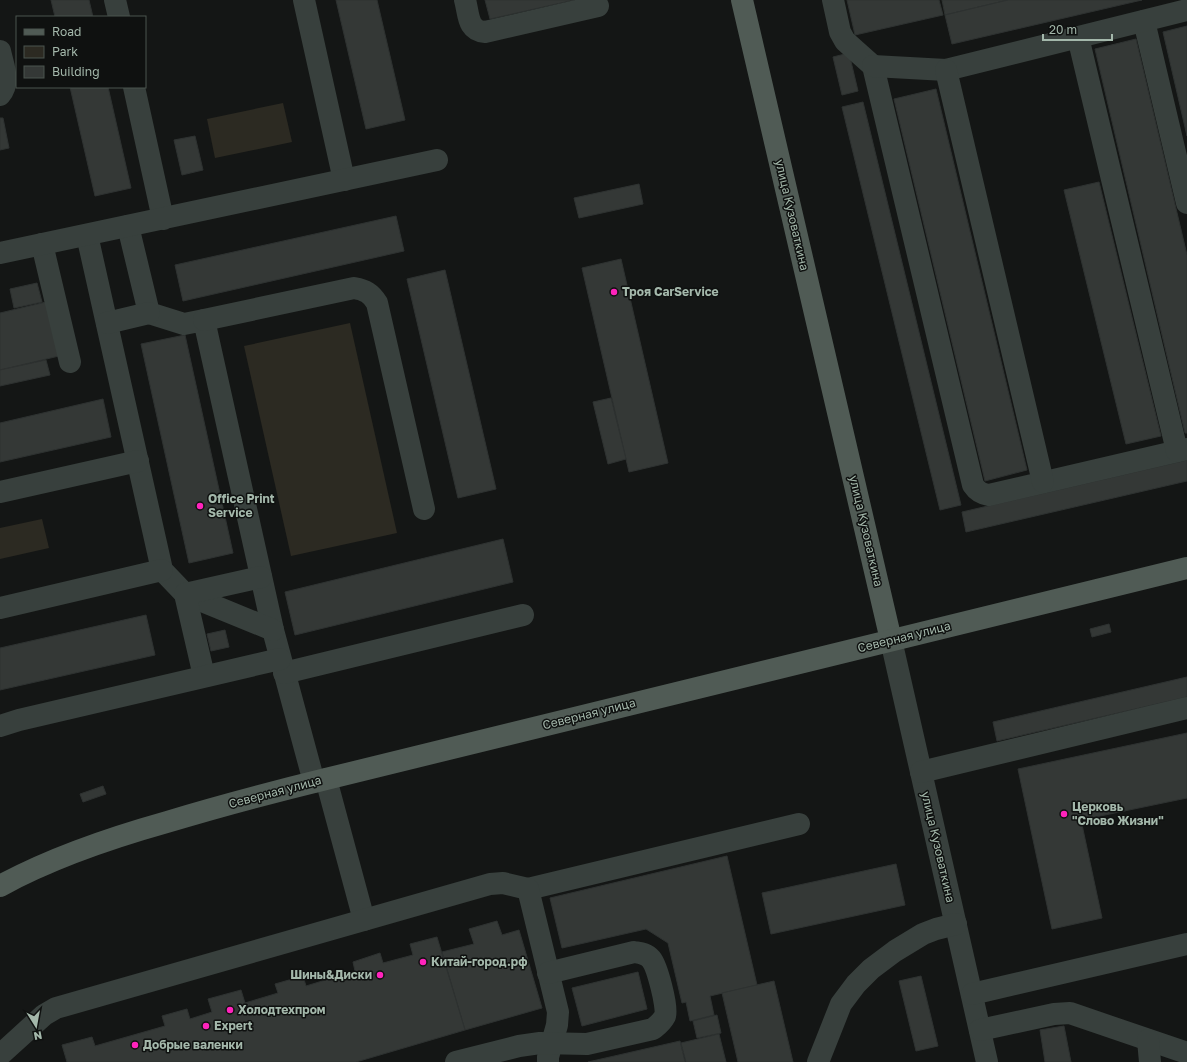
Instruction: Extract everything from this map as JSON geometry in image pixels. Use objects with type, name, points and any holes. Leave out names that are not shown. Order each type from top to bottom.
[{"type":"main road","name":"улица Кузоваткина","points":[[742,0],[892,640]]},
{"type":"main road","name":"Северная улица","points":[[0,886],[62,856],[129,833],[219,806],[1187,568]]},
{"type":"street","points":[[115,0],[119,16]]},
{"type":"street","points":[[304,0],[344,180]]},
{"type":"street","points":[[466,0],[470,22],[473,28],[478,31],[485,32],[598,6]]},
{"type":"street","points":[[833,0],[840,32],[845,42],[873,66],[973,485],[976,490],[982,494],[989,495],[1182,450],[1078,37]]},
{"type":"street","points":[[873,66],[946,70],[1187,10]]},
{"type":"street","points":[[1144,20],[1187,203]]},
{"type":"street","points":[[0,51],[6,78],[5,86],[0,95]]},
{"type":"street","points":[[946,70],[1043,482]]},
{"type":"street","points":[[134,88],[163,219]]},
{"type":"street","points":[[0,254],[437,160]]},
{"type":"street","points":[[128,226],[149,313]]},
{"type":"street","points":[[87,235],[162,570],[185,594],[273,630]]},
{"type":"street","points":[[42,244],[70,362]]},
{"type":"street","points":[[107,323],[149,313],[184,324],[354,288],[365,290],[373,296],[377,304],[424,509]]},
{"type":"street","points":[[204,320],[282,666],[364,920]]},
{"type":"street","points":[[0,492],[138,461]]},
{"type":"street","points":[[0,608],[162,570]]},
{"type":"street","points":[[185,594],[261,577]]},
{"type":"street","points":[[185,594],[204,676]]},
{"type":"street","points":[[0,726],[19,720],[204,676],[282,666],[523,615]]},
{"type":"street","name":"улица Кузоваткина","points":[[892,640],[987,1062]]},
{"type":"street","points":[[921,772],[1187,708]]},
{"type":"street","points":[[0,1055],[44,1015],[56,1008],[490,884],[503,883],[528,889],[799,824]]},
{"type":"street","points":[[528,889],[558,1012],[557,1025],[550,1052]]},
{"type":"street","points":[[818,1062],[841,1004],[856,984],[871,969],[895,951],[923,934],[956,924]]},
{"type":"street","points":[[972,994],[1187,944]]},
{"type":"street","points":[[456,1062],[519,1046],[550,1052],[587,1044],[652,1029],[661,1023],[665,1014],[665,1004],[655,968],[651,959],[643,953],[634,952],[548,973]]},
{"type":"street","points":[[980,1030],[1063,1013],[1187,1053]]},
{"type":"street","points":[[1148,1040],[1150,1062]]},
{"type":"green space","points":[[283,103],[292,142],[215,158],[207,119]]},
{"type":"green space","points":[[350,323],[397,533],[291,556],[244,346]]},
{"type":"green space","points":[[42,519],[49,548],[0,559],[0,528]]},
{"type":"building","points":[[51,0],[89,0],[93,16],[55,16]]},
{"type":"building","points":[[336,0],[377,0],[405,120],[366,129]]},
{"type":"building","points":[[485,0],[574,0],[490,19]]},
{"type":"building","points":[[847,0],[939,0],[943,15],[855,35]]},
{"type":"building","points":[[942,0],[1008,0],[945,15]]},
{"type":"building","points":[[1008,0],[1142,0],[952,44],[945,15]]},
{"type":"building","points":[[1187,26],[1187,136],[1163,32]]},
{"type":"building","points":[[1136,39],[1187,255],[1187,433],[1185,433],[1095,49]]},
{"type":"building","points":[[849,53],[858,91],[842,95],[833,57]]},
{"type":"building","points":[[70,88],[108,88],[131,188],[95,196]]},
{"type":"building","points":[[936,89],[1027,470],[985,481],[894,99]]},
{"type":"building","points":[[863,102],[961,505],[940,510],[842,107]]},
{"type":"building","points":[[0,118],[3,118],[9,148],[0,150]]},
{"type":"building","points":[[195,136],[203,170],[182,175],[174,140]]},
{"type":"building","points":[[1099,182],[1161,436],[1126,444],[1064,190]]},
{"type":"building","points":[[639,184],[643,204],[579,218],[574,198]]},
{"type":"building","points":[[396,216],[404,251],[183,301],[175,265]]},
{"type":"building","points":[[621,259],[668,463],[629,472],[582,268]]},
{"type":"building","points":[[445,270],[496,489],[458,498],[407,279]]},
{"type":"building","points":[[37,283],[42,302],[14,308],[10,289]]},
{"type":"building","points":[[46,302],[59,356],[0,370],[0,313]]},
{"type":"building","points":[[185,335],[233,553],[189,563],[141,344]]},
{"type":"building","points":[[46,360],[50,375],[0,386],[0,370]]},
{"type":"building","points":[[611,398],[626,459],[608,464],[593,402]]},
{"type":"building","points":[[103,399],[111,437],[0,462],[0,423]]},
{"type":"building","points":[[1187,460],[1187,481],[966,532],[962,512]]},
{"type":"building","points":[[503,539],[513,582],[295,635],[285,592]]},
{"type":"building","points":[[146,615],[155,655],[0,690],[0,648]]},
{"type":"building","points":[[1109,624],[1111,632],[1092,637],[1090,629]]},
{"type":"building","points":[[225,630],[229,647],[211,651],[207,634]]},
{"type":"building","points":[[1187,677],[1187,697],[997,741],[993,722]]},
{"type":"building","points":[[1187,733],[1187,798],[1081,820],[1102,918],[1052,929],[1018,769]]},
{"type":"building","points":[[103,786],[106,794],[83,802],[80,794]]},
{"type":"building","points":[[727,856],[757,985],[710,996],[714,1015],[690,1021],[686,1002],[682,1003],[668,943],[646,929],[562,948],[550,898]]},
{"type":"building","points":[[896,864],[905,905],[771,934],[762,893]]},
{"type":"building","points":[[497,921],[502,935],[519,930],[542,1008],[465,1030],[442,952],[474,944],[469,929]]},
{"type":"building","points":[[437,937],[465,1030],[356,1062],[67,1062],[62,1045],[92,1037],[95,1046],[165,1026],[162,1016],[187,1009],[190,1019],[212,1012],[208,999],[241,990],[245,1003],[278,993],[275,984],[303,976],[306,986],[355,971],[353,962],[380,953],[383,963],[413,955],[410,944]]},
{"type":"building","points":[[638,972],[647,1009],[582,1026],[572,988]]},
{"type":"building","points":[[921,976],[938,1046],[916,1051],[899,981]]},
{"type":"building","points":[[774,981],[793,1062],[738,1062],[722,993]]},
{"type":"building","points":[[717,1015],[721,1033],[697,1038],[693,1021]]},
{"type":"building","points":[[1064,1026],[1071,1062],[1045,1062],[1040,1030]]},
{"type":"building","points":[[719,1034],[726,1062],[686,1062],[681,1043]]},
{"type":"building","points":[[680,1041],[685,1062],[588,1062]]},
{"type":"place","name":"Троя CarService","points":[[614,292]]},
{"type":"place","name":"Office Print Service","points":[[200,506]]},
{"type":"place","name":"Церковь \"Слово Жизни\"","points":[[1064,814]]},
{"type":"place","name":"Китай-город.рф","points":[[423,962]]},
{"type":"place","name":"Шины&Диски","points":[[380,975]]},
{"type":"place","name":"Холодтехпром","points":[[230,1010]]},
{"type":"place","name":"Expert","points":[[206,1026]]},
{"type":"place","name":"Добрые валенки","points":[[135,1045]]}]
